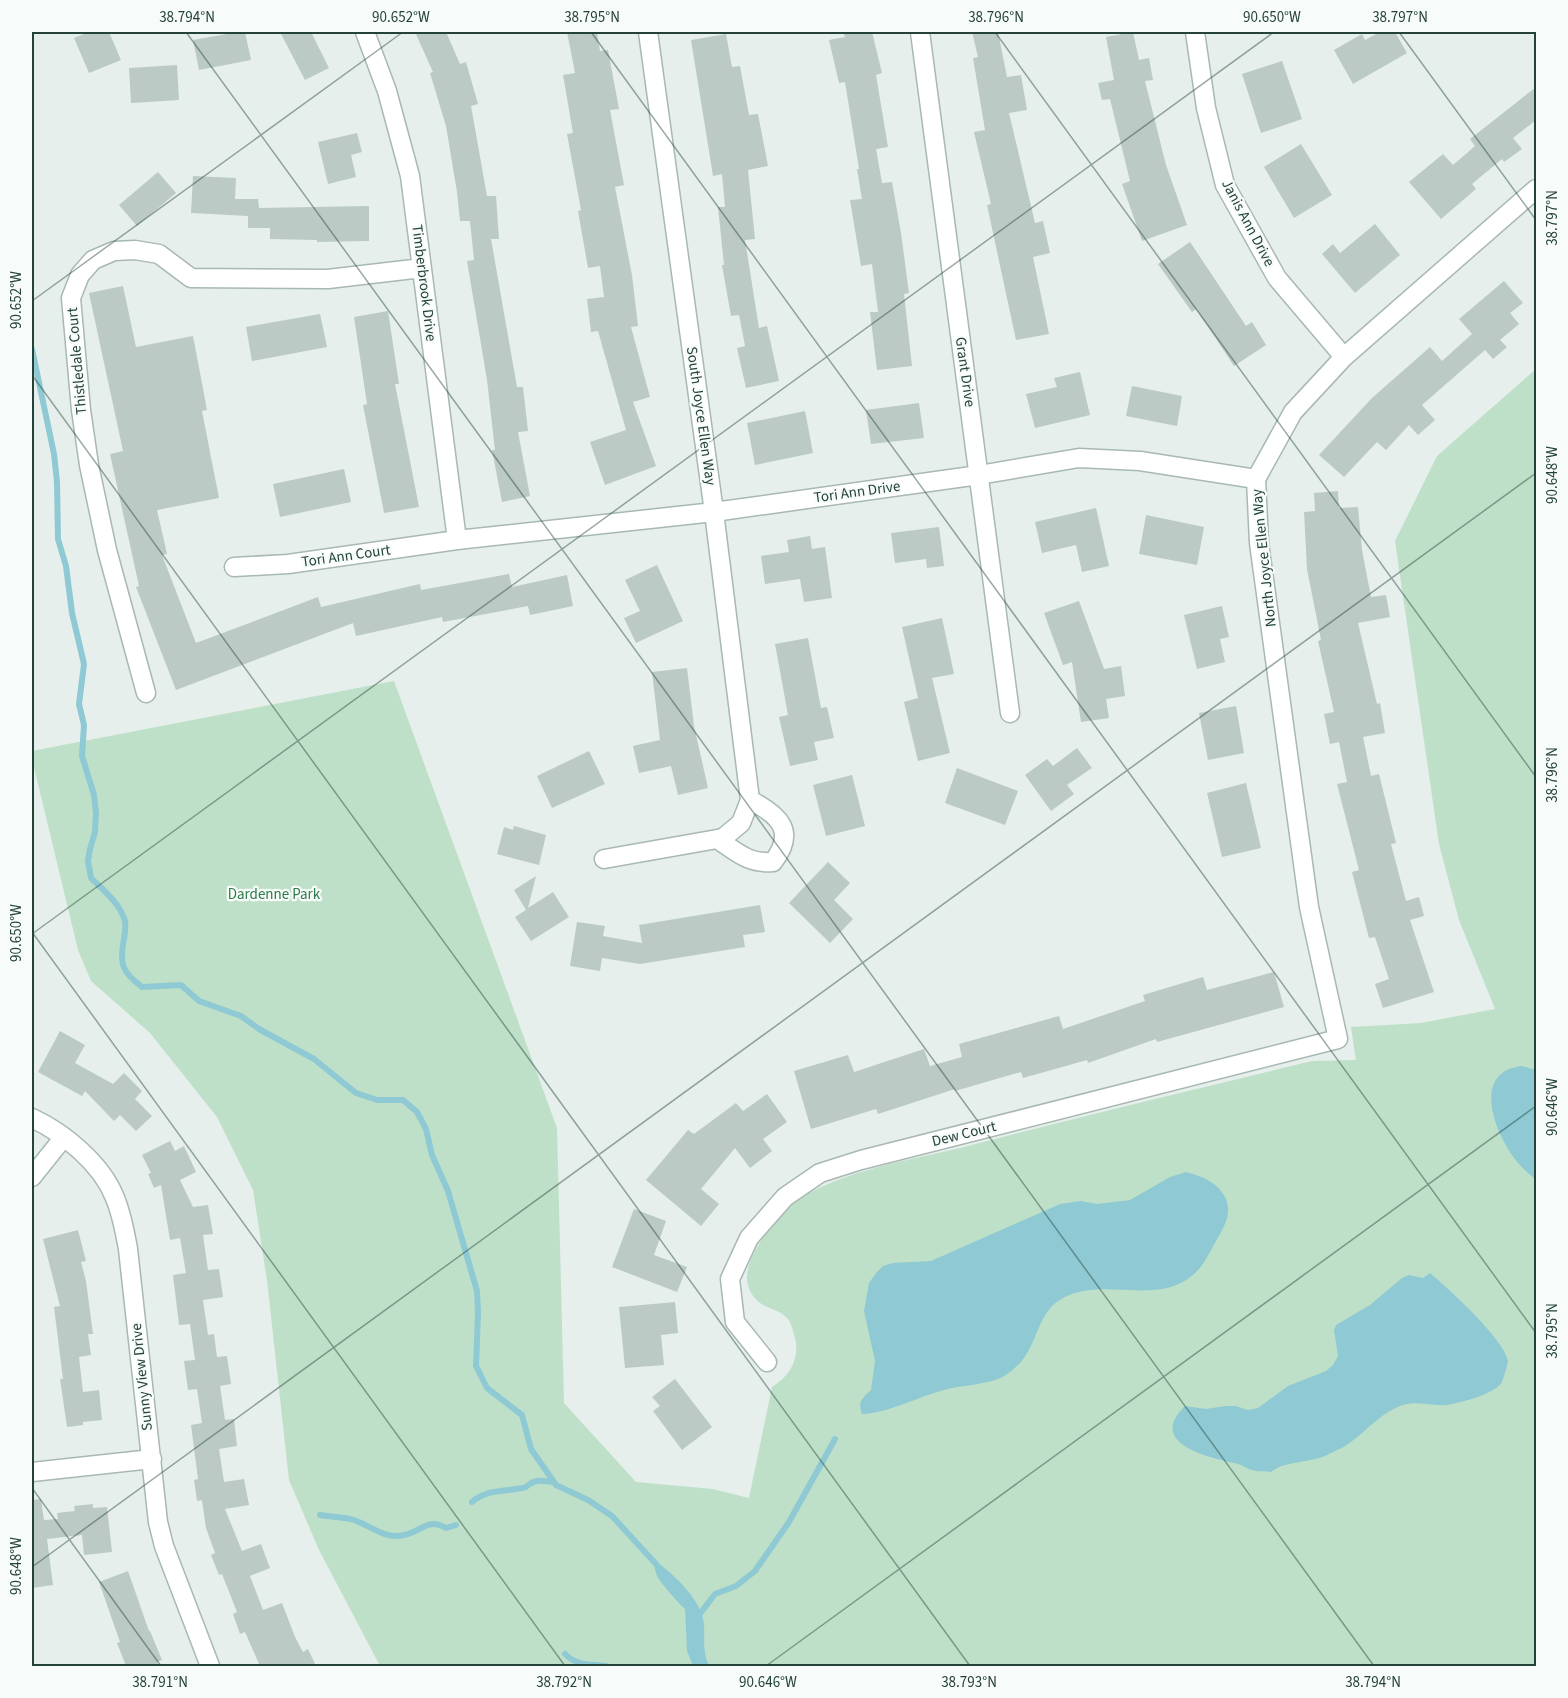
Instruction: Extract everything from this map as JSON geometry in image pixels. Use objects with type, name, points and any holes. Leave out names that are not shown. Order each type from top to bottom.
[{"type":"street","name":"Timberbrook Drive","points":[[364,32],[387,91],[410,176],[457,540]]},
{"type":"street","name":"South Joyce Ellen Way","points":[[648,32],[714,512],[750,800]]},
{"type":"street","name":"Grant Drive","points":[[920,32],[1010,713]]},
{"type":"street","name":"Janis Ann Drive","points":[[1195,32],[1206,108],[1225,185],[1277,278],[1344,357]]},
{"type":"street","name":"North Joyce Ellen Way","points":[[1338,1039],[1309,907],[1259,543],[1256,478],[1293,412],[1344,357],[1536,189]]},
{"type":"street","name":"Thistledale Court","points":[[146,693],[107,550],[89,465],[72,325],[71,298],[80,275],[93,261],[114,251],[135,250],[159,254],[190,278],[328,279],[422,268]]},
{"type":"street","name":"Tori Ann Drive","points":[[457,540],[714,512],[979,475],[1079,458],[1140,460],[1256,478]]},
{"type":"street","name":"Tori Ann Court","points":[[234,567],[288,564],[457,540]]},
{"type":"street","points":[[604,859],[717,839],[723,838],[741,822],[750,800],[777,817],[785,836],[782,850],[773,862],[759,863],[745,858],[717,839]]},
{"type":"street","name":"Dew Court","points":[[767,1362],[735,1322],[730,1279],[749,1238],[785,1197],[820,1173],[861,1160],[1338,1039]]},
{"type":"street","name":"Sunny View Drive","points":[[32,1118],[64,1137],[87,1157],[114,1196],[123,1221],[159,1521],[164,1546],[210,1666]]},
{"type":"street","points":[[32,1177],[64,1137]]},
{"type":"street","points":[[32,1472],[152,1459]]},
{"type":"green space","name":"Dardenne Park","points":[[1536,369],[1536,1666],[380,1666],[319,1550],[289,1480],[267,1280],[253,1190],[217,1117],[150,1033],[91,981],[78,950],[32,759],[32,751],[394,681],[557,1128],[564,1403],[636,1482],[713,1489],[749,1498],[772,1387],[793,1365],[796,1342],[790,1321],[760,1303],[753,1296],[749,1289],[747,1273],[752,1257],[776,1220],[804,1196],[830,1183],[888,1164],[1312,1061],[1356,1060],[1351,1027],[1421,1023],[1495,1009],[1459,920],[1439,844],[1395,541],[1437,456]]},
{"type":"water","points":[[1522,1066],[1536,1070],[1536,1180],[1511,1153],[1496,1124],[1492,1108],[1492,1093],[1496,1080],[1505,1071]]},
{"type":"water","points":[[1186,1172],[1214,1184],[1223,1193],[1228,1205],[1222,1231],[1193,1275],[1179,1284],[1164,1289],[1097,1289],[1065,1297],[1049,1310],[1026,1355],[1004,1376],[985,1383],[944,1390],[882,1411],[862,1414],[861,1403],[871,1390],[875,1361],[864,1311],[869,1283],[883,1266],[893,1263],[931,1261],[1060,1204],[1081,1201],[1097,1204],[1130,1200],[1170,1177]]},
{"type":"water","points":[[1430,1273],[1475,1315],[1497,1340],[1504,1352],[1508,1361],[1505,1372],[1502,1382],[1493,1390],[1452,1404],[1403,1405],[1382,1417],[1342,1448],[1320,1458],[1276,1468],[1271,1472],[1254,1471],[1239,1464],[1210,1457],[1186,1446],[1177,1439],[1173,1430],[1175,1419],[1185,1406],[1206,1409],[1225,1406],[1236,1406],[1248,1410],[1258,1408],[1288,1386],[1326,1371],[1338,1356],[1334,1330],[1336,1325],[1370,1305],[1402,1278],[1409,1275],[1423,1278]]},
{"type":"water","points":[[652,1558],[676,1578],[698,1605],[704,1624],[705,1650],[709,1666],[693,1666],[687,1651],[685,1609],[658,1578]]},
{"type":"building","points":[[89,32],[109,32],[121,60],[89,73],[74,38]]},
{"type":"building","points":[[245,32],[251,60],[199,70],[193,40]]},
{"type":"building","points":[[280,32],[311,32],[329,68],[305,80]]},
{"type":"building","points":[[415,32],[446,32],[460,64],[466,62],[478,104],[471,106],[487,196],[496,196],[499,239],[491,239],[517,387],[523,387],[528,431],[518,432],[530,496],[502,502],[492,450],[495,450],[487,380],[467,261],[474,260],[470,221],[460,221],[446,126],[430,73],[433,72]]},
{"type":"building","points":[[567,32],[597,32],[600,51],[608,50],[619,109],[610,110],[624,185],[615,187],[632,275],[638,326],[631,327],[650,397],[633,402],[656,466],[605,485],[590,442],[626,430],[598,331],[591,332],[587,299],[604,297],[600,266],[588,268],[578,211],[581,210],[567,134],[573,133],[563,75],[575,73]]},
{"type":"building","points":[[843,32],[872,32],[882,73],[876,75],[888,147],[876,149],[882,183],[892,182],[901,233],[909,293],[904,294],[912,366],[877,370],[870,312],[878,312],[872,264],[861,266],[850,200],[862,199],[857,169],[859,169],[845,82],[839,83],[829,40],[845,37]]},
{"type":"building","points":[[972,32],[998,32],[1007,77],[1021,75],[1027,110],[1009,113],[1035,223],[1043,221],[1050,253],[1033,257],[1049,334],[1016,340],[987,205],[991,204],[974,132],[985,130],[973,58],[978,57]]},
{"type":"building","points":[[1133,32],[1139,60],[1149,58],[1153,80],[1145,81],[1166,165],[1187,225],[1142,241],[1122,184],[1130,181],[1110,99],[1102,100],[1098,83],[1114,80],[1106,37]]},
{"type":"building","points":[[1380,32],[1395,32],[1407,53],[1353,84],[1334,50],[1362,34],[1365,40]]},
{"type":"building","points":[[726,34],[732,67],[740,66],[749,115],[758,114],[768,166],[748,170],[755,239],[745,240],[759,328],[767,326],[779,381],[746,388],[737,348],[745,346],[739,315],[731,316],[722,265],[724,265],[718,207],[725,207],[722,174],[713,176],[691,40]]},
{"type":"building","points":[[1282,61],[1302,119],[1261,133],[1242,74]]},
{"type":"building","points":[[177,65],[179,100],[131,103],[129,68]]},
{"type":"building","points":[[1536,87],[1536,120],[1513,138],[1522,149],[1504,162],[1502,159],[1472,184],[1476,189],[1441,219],[1409,182],[1443,154],[1453,165],[1475,146],[1470,139]]},
{"type":"building","points":[[357,133],[362,152],[351,155],[356,177],[328,184],[318,142]]},
{"type":"building","points":[[1301,144],[1332,195],[1294,218],[1264,167]]},
{"type":"building","points":[[158,172],[176,193],[137,226],[119,205]]},
{"type":"building","points":[[193,176],[236,178],[235,199],[258,199],[259,208],[369,206],[369,241],[317,242],[317,240],[270,239],[270,228],[248,228],[248,216],[191,213]]},
{"type":"building","points":[[1375,224],[1400,255],[1355,293],[1322,254],[1333,244],[1340,253]]},
{"type":"building","points":[[1190,242],[1246,326],[1252,322],[1266,345],[1234,366],[1196,309],[1192,312],[1158,264]]},
{"type":"building","points":[[1504,281],[1523,303],[1510,313],[1519,324],[1500,340],[1507,347],[1493,359],[1485,350],[1422,405],[1435,420],[1418,435],[1409,425],[1386,450],[1377,442],[1344,477],[1319,455],[1372,398],[1430,347],[1442,361],[1472,334],[1459,319]]},
{"type":"building","points":[[123,286],[136,347],[193,336],[207,410],[202,411],[219,498],[157,510],[167,554],[162,555],[196,643],[318,597],[321,607],[420,584],[421,590],[509,574],[512,587],[567,575],[573,606],[530,615],[528,606],[443,622],[442,617],[356,636],[353,623],[176,690],[136,587],[139,586],[110,454],[123,451],[89,293]]},
{"type":"building","points":[[388,311],[399,384],[395,384],[419,507],[384,513],[363,405],[367,404],[354,317]]},
{"type":"building","points":[[320,314],[327,347],[252,361],[246,327]]},
{"type":"building","points":[[1080,372],[1090,415],[1035,428],[1026,394],[1057,387],[1054,378]]},
{"type":"building","points":[[1132,386],[1182,396],[1177,426],[1126,416]]},
{"type":"building","points":[[919,403],[924,438],[871,444],[866,410]]},
{"type":"building","points":[[805,411],[813,453],[755,465],[747,423]]},
{"type":"building","points":[[344,469],[351,502],[280,517],[273,484]]},
{"type":"building","points":[[1338,491],[1339,508],[1358,507],[1362,550],[1371,597],[1386,595],[1390,617],[1358,623],[1377,704],[1380,703],[1385,733],[1363,737],[1371,776],[1379,774],[1396,843],[1391,844],[1406,901],[1419,897],[1424,916],[1410,920],[1434,992],[1383,1008],[1375,984],[1389,979],[1375,937],[1369,938],[1352,872],[1359,870],[1337,784],[1347,782],[1339,742],[1330,744],[1324,714],[1334,712],[1318,641],[1321,640],[1307,569],[1304,512],[1315,511],[1314,493]]},
{"type":"building","points":[[1096,508],[1109,566],[1082,572],[1076,545],[1042,553],[1035,522]]},
{"type":"building","points":[[1146,515],[1204,527],[1197,565],[1139,554]]},
{"type":"building","points":[[939,527],[944,566],[927,568],[926,559],[895,563],[891,533]]},
{"type":"building","points":[[810,536],[812,549],[825,547],[832,598],[804,602],[800,579],[765,584],[761,556],[789,552],[787,540]]},
{"type":"building","points":[[657,565],[683,621],[636,643],[624,618],[640,611],[625,580]]},
{"type":"building","points":[[1079,601],[1104,669],[1121,666],[1125,696],[1106,699],[1109,718],[1081,722],[1072,662],[1063,665],[1044,613]]},
{"type":"building","points":[[1222,606],[1229,637],[1220,639],[1225,662],[1197,669],[1184,615]]},
{"type":"building","points":[[942,618],[954,674],[932,678],[950,753],[918,761],[904,702],[918,698],[902,627]]},
{"type":"building","points":[[808,638],[821,708],[827,707],[834,738],[814,742],[818,760],[790,766],[779,717],[788,715],[775,644]]},
{"type":"building","points":[[687,668],[694,726],[708,788],[678,795],[671,766],[639,773],[633,746],[660,740],[652,672]]},
{"type":"building","points":[[1236,706],[1244,753],[1208,760],[1199,713]]},
{"type":"building","points":[[1077,748],[1092,768],[1067,785],[1074,794],[1051,811],[1025,775],[1047,759],[1053,766]]},
{"type":"building","points":[[589,751],[605,784],[552,808],[537,776]]},
{"type":"building","points":[[957,768],[1018,791],[1005,825],[945,803]]},
{"type":"building","points":[[852,775],[865,826],[826,836],[813,785]]},
{"type":"building","points":[[1246,783],[1261,848],[1222,857],[1207,793]]},
{"type":"building","points":[[514,826],[546,835],[539,865],[497,854],[504,827],[513,830]]},
{"type":"building","points":[[828,862],[850,883],[834,900],[853,919],[830,943],[789,903]]},
{"type":"building","points":[[536,876],[528,908],[553,892],[569,917],[531,941],[515,917],[526,910],[514,890]]},
{"type":"building","points":[[760,905],[765,932],[743,935],[745,947],[640,964],[602,958],[600,971],[570,966],[577,922],[605,926],[603,936],[642,943],[639,925]]},
{"type":"building","points":[[1274,972],[1284,1007],[1157,1042],[1156,1039],[1088,1063],[1087,1060],[1023,1078],[1021,1072],[955,1091],[955,1089],[878,1114],[876,1109],[811,1129],[794,1071],[848,1055],[854,1072],[924,1049],[930,1066],[962,1057],[959,1044],[1059,1016],[1063,1029],[1145,1001],[1143,995],[1203,977],[1207,990]]},
{"type":"building","points":[[60,1031],[85,1045],[75,1063],[113,1084],[124,1073],[142,1091],[135,1099],[152,1116],[136,1131],[120,1115],[114,1121],[85,1091],[82,1096],[38,1072]]},
{"type":"building","points":[[767,1094],[787,1122],[763,1139],[772,1151],[750,1168],[735,1148],[701,1189],[719,1204],[701,1226],[646,1180],[688,1130],[694,1134],[736,1103],[743,1111]]},
{"type":"building","points":[[170,1141],[175,1151],[184,1146],[196,1172],[180,1180],[193,1207],[208,1205],[213,1234],[203,1235],[208,1270],[219,1269],[223,1297],[203,1300],[208,1335],[214,1334],[217,1357],[227,1356],[231,1384],[220,1386],[225,1420],[234,1419],[237,1446],[219,1449],[224,1482],[244,1479],[249,1505],[225,1509],[242,1551],[261,1544],[270,1568],[250,1576],[263,1610],[282,1603],[303,1652],[308,1649],[316,1666],[260,1666],[245,1632],[240,1634],[233,1614],[237,1612],[222,1574],[219,1575],[211,1555],[215,1553],[206,1528],[202,1500],[197,1501],[194,1480],[198,1479],[191,1425],[202,1423],[197,1389],[188,1390],[184,1361],[195,1360],[190,1324],[179,1325],[173,1275],[186,1273],[180,1238],[170,1240],[161,1185],[154,1188],[148,1174],[151,1173],[142,1155]]},
{"type":"building","points":[[634,1209],[666,1221],[654,1255],[687,1267],[677,1292],[612,1267]]},
{"type":"building","points":[[78,1230],[86,1261],[81,1262],[86,1281],[93,1334],[88,1334],[91,1355],[79,1357],[83,1392],[99,1390],[102,1420],[67,1427],[54,1307],[60,1306],[43,1239]]},
{"type":"building","points":[[675,1302],[678,1333],[661,1335],[664,1365],[625,1368],[619,1307]]},
{"type":"building","points":[[675,1379],[712,1427],[682,1450],[653,1411],[660,1406],[652,1397]]},
{"type":"building","points":[[41,1499],[44,1520],[58,1519],[57,1513],[75,1511],[74,1506],[93,1504],[93,1508],[107,1507],[112,1552],[84,1555],[82,1535],[47,1539],[53,1585],[32,1588],[32,1500]]},
{"type":"building","points":[[128,1571],[162,1660],[157,1662],[158,1666],[126,1666],[117,1643],[120,1642],[99,1582]]},
{"type":"waterway","points":[[32,349],[54,454],[58,539],[66,566],[72,613],[84,664],[79,704],[84,725],[82,756],[94,795],[96,813],[95,832],[88,861],[91,878],[115,902],[125,921],[122,961],[126,972],[142,987],[181,985],[199,1001],[241,1016],[259,1029],[314,1059],[356,1093],[377,1100],[403,1100],[417,1112],[426,1129],[432,1155],[448,1191],[477,1291],[476,1366],[487,1388],[522,1415],[531,1449],[556,1485],[588,1500],[612,1516],[656,1564]]},
{"type":"waterway","points":[[696,1619],[715,1594],[736,1586],[755,1571],[789,1522],[835,1439]]},
{"type":"waterway","points":[[472,1502],[489,1493],[525,1488],[535,1481],[553,1482]]},
{"type":"waterway","points":[[320,1515],[354,1520],[392,1536],[406,1535],[433,1524],[446,1528],[456,1525]]},
{"type":"waterway","points":[[565,1654],[579,1663],[606,1666]]}]
